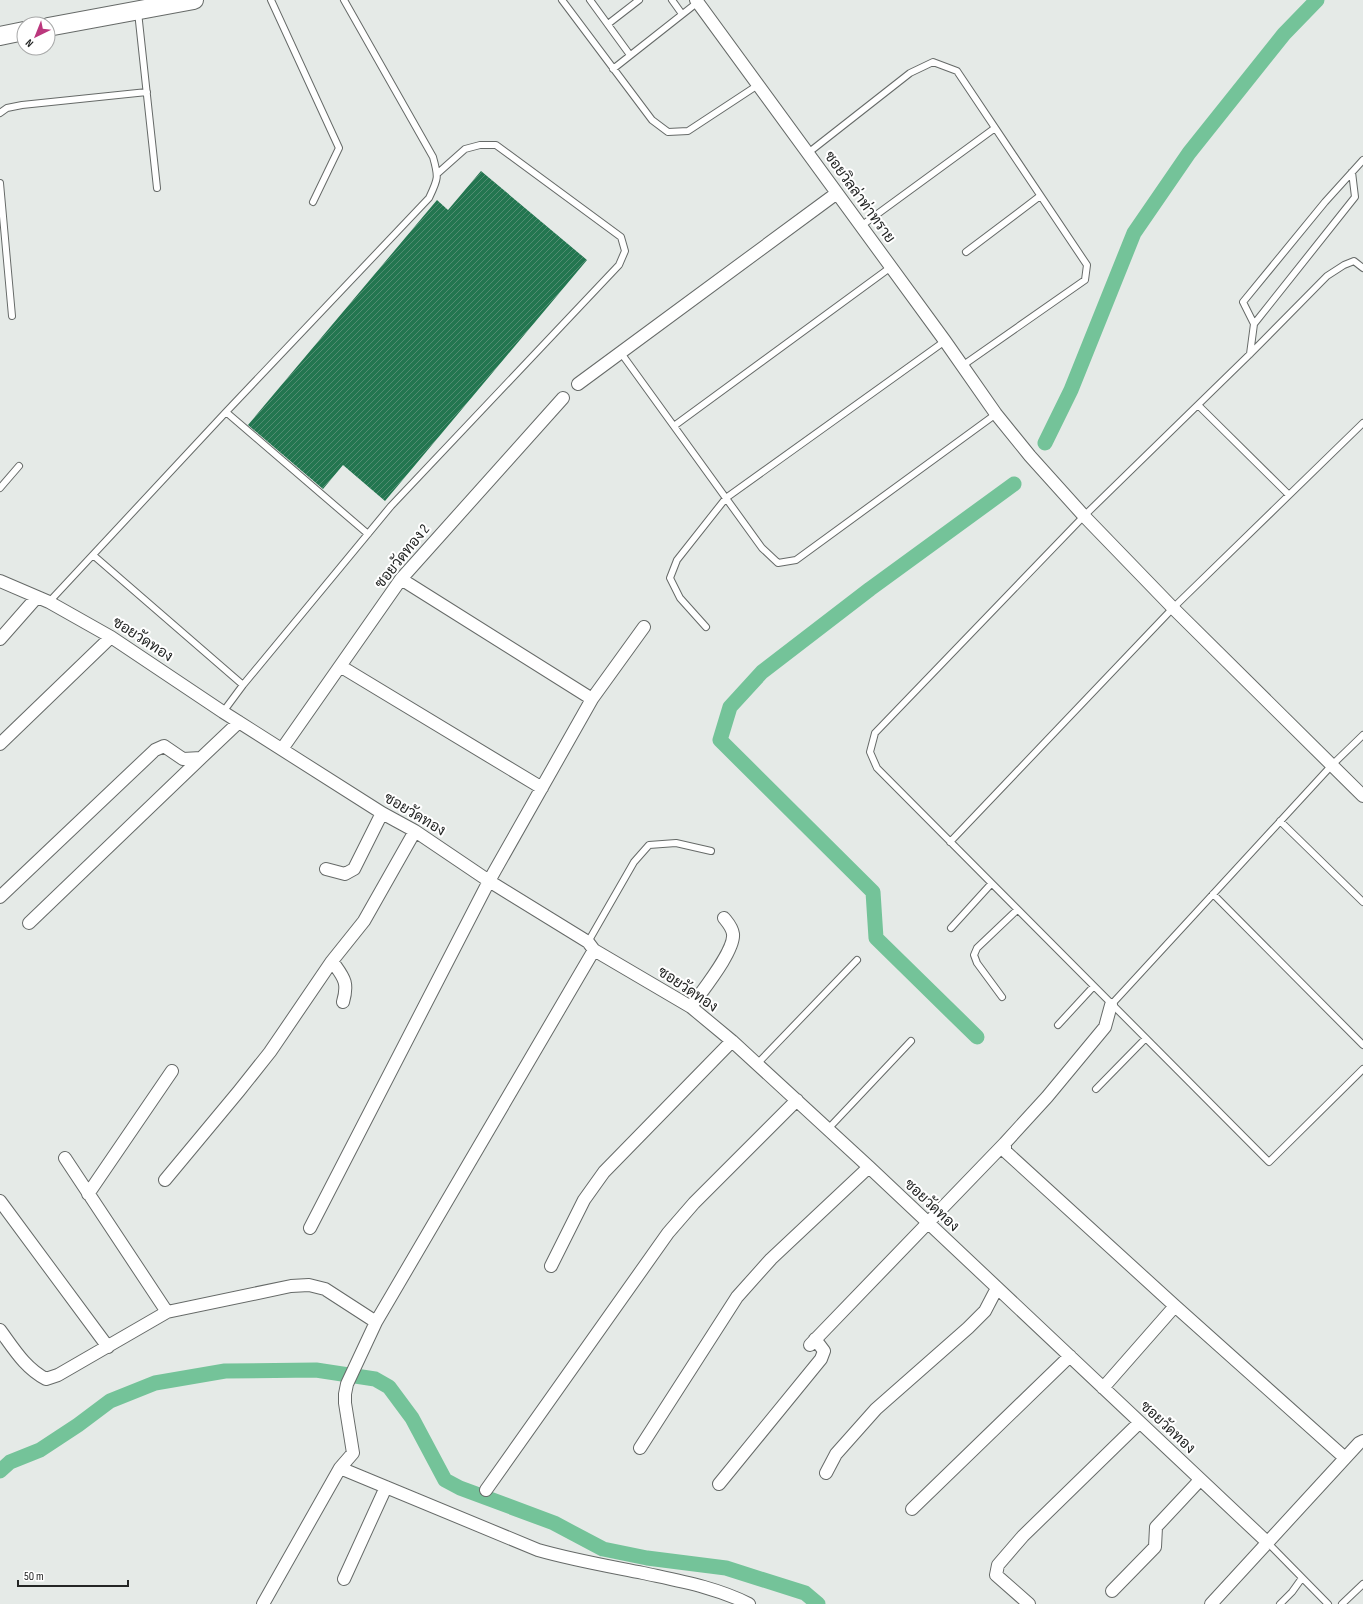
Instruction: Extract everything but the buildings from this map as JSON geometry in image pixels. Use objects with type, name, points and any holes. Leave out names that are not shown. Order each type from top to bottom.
[{"type":"main road","points":[[56,25],[194,0]]},
{"type":"main road","points":[[0,36],[16,33]]},
{"type":"street","name":"ซอยวิลล่าท่าทราย","points":[[697,1],[945,341],[996,414],[1030,456],[1084,516],[1173,608],[1363,796]]},
{"type":"street","points":[[578,384],[837,193]]},
{"type":"street","name":"ซอยวัดทอง 2","points":[[282,749],[401,579],[563,398]]},
{"type":"street","points":[[401,579],[592,700]]},
{"type":"street","name":"ซอยวัดทอง","points":[[0,581],[49,602],[111,637],[223,712],[382,813],[415,831],[489,881],[591,946],[691,1007],[732,1041],[797,1100],[1268,1543]]},
{"type":"street","points":[[0,639],[37,597]]},
{"type":"street","points":[[310,1228],[489,881],[592,700],[644,627]]},
{"type":"street","points":[[0,744],[111,637]]},
{"type":"street","points":[[340,666],[542,788]]},
{"type":"street","points":[[29,923],[239,722]]},
{"type":"street","points":[[0,897],[155,750],[164,746],[183,759],[201,758]]},
{"type":"street","points":[[326,869],[345,874],[354,868],[382,813]]},
{"type":"street","points":[[165,1180],[221,1114],[270,1052],[332,961],[364,921],[415,831]]},
{"type":"street","points":[[691,1007],[730,949],[733,935],[730,924],[724,918]]},
{"type":"street","points":[[262,1604],[340,1468],[353,1453],[345,1394],[358,1360],[376,1322],[591,946]]},
{"type":"street","points":[[332,961],[346,981],[343,1002]]},
{"type":"street","points":[[719,1484],[821,1360],[824,1351],[812,1342],[1006,1143],[1047,1097],[1105,1027],[1111,1005]]},
{"type":"street","points":[[551,1266],[584,1200],[604,1172],[732,1041]]},
{"type":"street","points":[[88,1194],[172,1071]]},
{"type":"street","points":[[486,1490],[668,1233],[694,1203],[797,1100]]},
{"type":"street","points":[[1006,1143],[1006,1151],[1175,1306],[1345,1458]]},
{"type":"street","points":[[65,1158],[167,1312]]},
{"type":"street","points":[[640,1448],[737,1297],[771,1259],[869,1167]]},
{"type":"street","points":[[0,1201],[108,1347]]},
{"type":"street","points":[[0,1330],[34,1373],[46,1380],[58,1375],[108,1347],[167,1312],[291,1286],[310,1285],[325,1289],[376,1322]]},
{"type":"street","points":[[826,1473],[836,1454],[876,1408],[968,1328],[985,1311],[997,1288]]},
{"type":"street","points":[[1102,1388],[1175,1306]]},
{"type":"street","points":[[912,1508],[1070,1356]]},
{"type":"street","points":[[1030,1604],[996,1575],[998,1565],[1023,1536],[1139,1423]]},
{"type":"street","points":[[1211,1604],[1345,1458],[1359,1443],[1363,1441]]},
{"type":"street","points":[[340,1468],[538,1550],[570,1559],[700,1585],[749,1604]]},
{"type":"street","points":[[1112,1591],[1155,1547],[1156,1527],[1200,1480]]},
{"type":"street","points":[[344,1579],[386,1487]]},
{"type":"lane","points":[[271,0],[339,148],[313,202]]},
{"type":"lane","points":[[49,602],[226,412],[429,198],[436,184],[438,173],[433,157],[344,0]]},
{"type":"lane","points":[[562,0],[652,120],[668,132],[688,131],[758,85]]},
{"type":"lane","points":[[590,0],[630,55]]},
{"type":"lane","points":[[608,24],[639,0]]},
{"type":"lane","points":[[672,0],[682,14]]},
{"type":"lane","points":[[613,68],[697,1]]},
{"type":"lane","points":[[138,10],[157,188]]},
{"type":"lane","points":[[808,153],[910,73],[933,62],[957,71],[1087,265],[1085,280],[962,366]]},
{"type":"lane","points":[[0,112],[6,108],[22,105],[146,92]]},
{"type":"lane","points":[[861,226],[995,128]]},
{"type":"lane","points":[[223,712],[243,685],[391,506],[619,265],[625,251],[621,237],[496,145],[480,145],[465,150],[438,173]]},
{"type":"lane","points":[[1254,324],[1243,302],[1325,202],[1363,160]]},
{"type":"lane","points":[[1250,354],[1254,324],[1356,197],[1352,172]]},
{"type":"lane","points":[[0,183],[12,316]]},
{"type":"lane","points":[[966,252],[1040,196]]},
{"type":"lane","points":[[1363,268],[1354,261],[1344,265],[1327,276],[1250,354],[1084,516],[875,734],[870,752],[877,768],[1093,987],[1269,1162],[1363,1069]]},
{"type":"lane","points":[[674,426],[891,268]]},
{"type":"lane","points":[[706,627],[680,598],[670,578],[677,560],[726,498],[945,341]]},
{"type":"lane","points":[[620,353],[762,548],[778,563],[796,560],[996,414]]},
{"type":"lane","points":[[1198,405],[1288,495]]},
{"type":"lane","points":[[226,412],[368,534]]},
{"type":"lane","points":[[950,842],[1173,608],[1363,423]]},
{"type":"lane","points":[[0,488],[19,466]]},
{"type":"lane","points":[[93,555],[243,685]]},
{"type":"lane","points":[[1111,1005],[1332,765],[1363,735]]},
{"type":"lane","points":[[1280,821],[1363,902]]},
{"type":"lane","points":[[591,946],[634,862],[649,845],[676,842],[711,851]]},
{"type":"lane","points":[[951,928],[991,884]]},
{"type":"lane","points":[[1213,894],[1363,1045]]},
{"type":"lane","points":[[1002,997],[977,963],[974,955],[977,948],[1017,910]]},
{"type":"lane","points":[[757,1064],[857,960]]},
{"type":"lane","points":[[1058,1025],[1093,987]]},
{"type":"lane","points":[[1096,1090],[1145,1039]]},
{"type":"lane","points":[[828,1129],[911,1041]]},
{"type":"lane","points":[[1268,1543],[1328,1604]]},
{"type":"lane","points":[[1280,1604],[1292,1592],[1302,1578]]},
{"type":"lane","points":[[1342,1604],[1363,1584]]},
{"type":"waterway","points":[[1045,443],[1071,390],[1134,233],[1189,153],[1284,34],[1317,0]]},
{"type":"waterway","points":[[977,1037],[876,938],[873,892],[720,740],[730,707],[762,672],[870,589],[1014,484]]},
{"type":"waterway","points":[[0,1471],[10,1462],[40,1450],[78,1425],[110,1401],[155,1383],[225,1371],[316,1370],[375,1379],[389,1387],[412,1418],[445,1480],[460,1488],[554,1523],[603,1549],[647,1558],[726,1568],[805,1593],[818,1604]]}]
